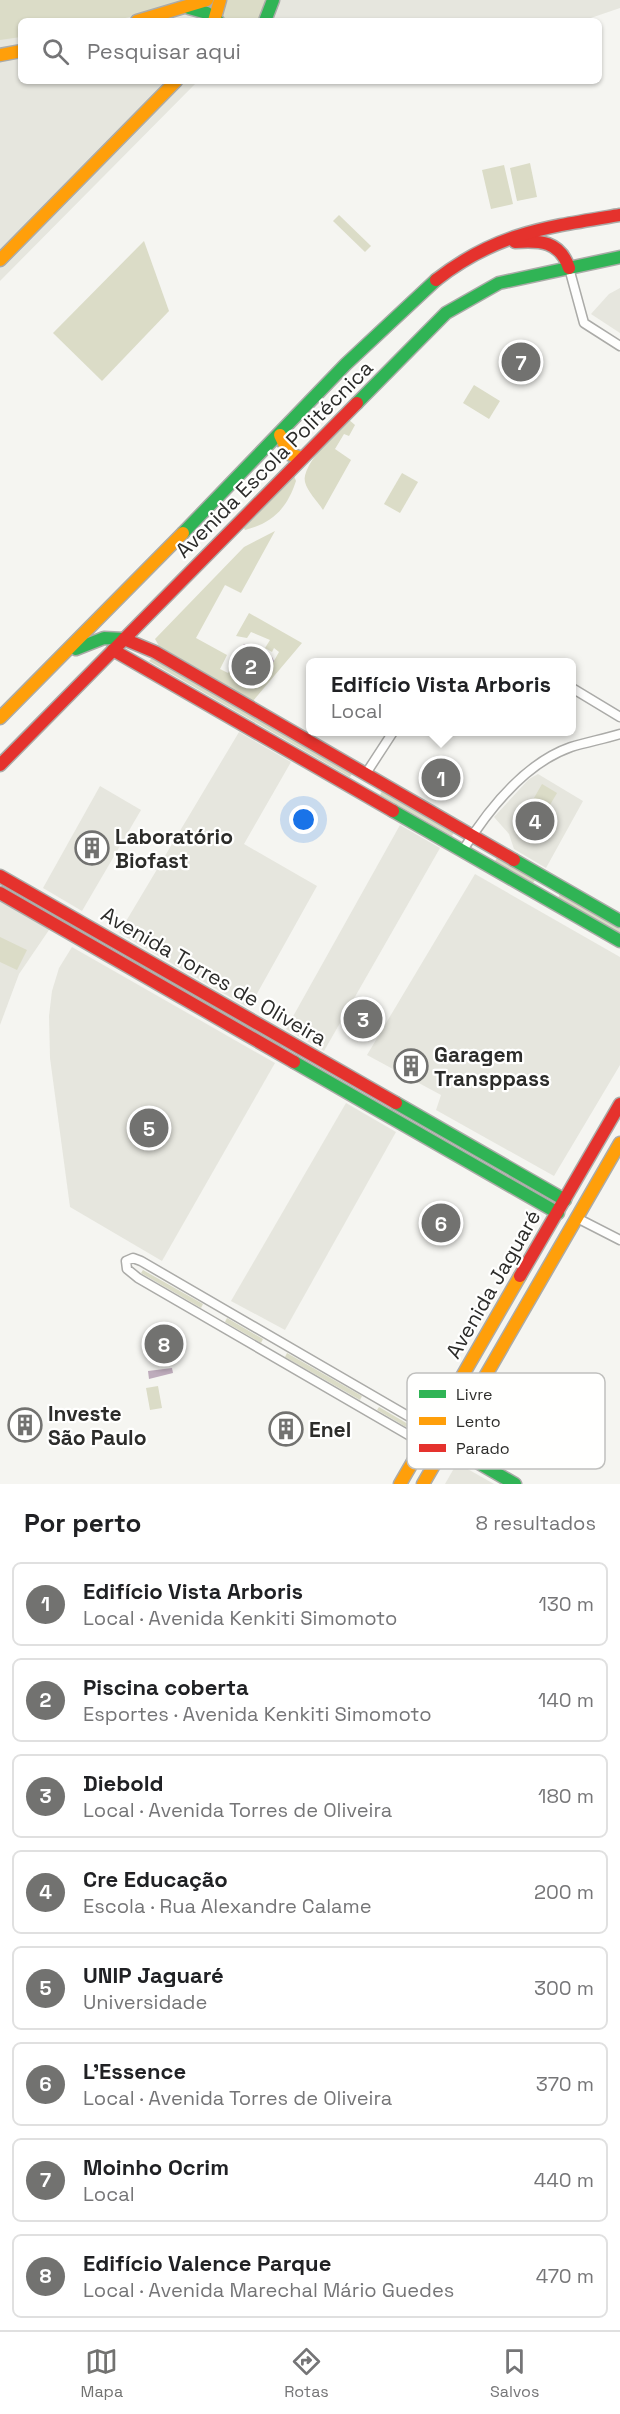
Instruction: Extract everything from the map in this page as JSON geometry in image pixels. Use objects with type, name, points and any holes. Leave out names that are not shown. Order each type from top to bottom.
[{"type":"main road","points":[[149,18],[189,8],[207,0]]},
{"type":"main road","points":[[216,18],[220,0]]},
{"type":"main road","points":[[266,18],[271,2]]},
{"type":"main road","points":[[189,8],[212,18]]},
{"type":"main road","points":[[0,55],[18,52]]},
{"type":"main road","points":[[0,260],[173,84]]},
{"type":"main road","name":"Avenida Escola Politécnica","points":[[0,718],[280,435],[346,364],[423,290],[459,262],[488,246],[538,229],[620,215]]},
{"type":"main road","points":[[488,246],[548,242],[561,249],[569,268]]},
{"type":"main road","name":"Avenida Escola Politécnica","points":[[0,765],[446,313],[499,283],[620,257]]},
{"type":"main road","points":[[280,435],[289,454],[302,458]]},
{"type":"main road","points":[[60,658],[94,640],[124,639],[140,644],[620,921]]},
{"type":"main road","points":[[113,650],[620,941]]},
{"type":"main road","points":[[289,750],[297,734]]},
{"type":"main road","name":"Avenida Torres de Oliveira","points":[[0,876],[565,1200]]},
{"type":"main road","points":[[543,897],[552,882]]},
{"type":"main road","points":[[5,896],[17,886]]},
{"type":"main road","name":"Avenida Torres de Oliveira","points":[[5,896],[558,1213]]},
{"type":"main road","points":[[288,1058],[296,1046]]},
{"type":"main road","points":[[344,1090],[352,1078]]},
{"type":"main road","name":"Avenida Jaguaré","points":[[465,1373],[620,1104]]},
{"type":"main road","points":[[400,1122],[408,1110]]},
{"type":"main road","name":"Avenida Jaguaré","points":[[487,1373],[620,1143]]},
{"type":"main road","name":"Avenida Jaguaré","points":[[400,1484],[409,1469]]},
{"type":"main road","name":"Avenida Jaguaré","points":[[423,1484],[432,1469]]},
{"type":"main road","points":[[489,1469],[515,1484]]},
{"type":"street","points":[[569,268],[585,323],[620,346]]},
{"type":"street","points":[[576,690],[620,717]]},
{"type":"street","points":[[463,850],[521,778],[545,760],[570,747],[620,734]]},
{"type":"street","points":[[365,775],[390,736]]},
{"type":"street","points":[[577,1218],[620,1240]]},
{"type":"street","points":[[407,1416],[135,1258],[126,1261],[127,1269],[138,1278],[407,1434]]},
{"type":"street","points":[[211,1321],[219,1307]]},
{"type":"street","points":[[271,1355],[279,1342]]},
{"type":"street","points":[[366,1411],[374,1397]]},
{"type":"shaded area","points":[[0,0],[620,0],[620,8],[591,18],[18,18],[18,84],[195,84],[0,281]]},
{"type":"shaded area","points":[[620,288],[620,333],[591,314],[609,294]]},
{"type":"shaded area","points":[[244,644],[272,657],[274,661],[270,668],[262,664],[260,659],[253,658],[241,649]]},
{"type":"shaded area","points":[[239,732],[291,762],[244,844],[317,886],[249,1008],[119,933]]},
{"type":"shaded area","points":[[538,774],[583,801],[546,868],[514,849],[509,834],[494,817],[529,779]]},
{"type":"shaded area","points":[[100,786],[141,810],[82,911],[43,888]]},
{"type":"shaded area","points":[[400,825],[440,848],[324,1051],[286,1029]]},
{"type":"shaded area","points":[[475,874],[620,957],[620,1065],[554,1176],[436,1110],[441,1095],[367,1055]]},
{"type":"shaded area","points":[[0,899],[51,927],[19,974],[0,1025]]},
{"type":"shaded area","points":[[72,947],[275,1063],[162,1261],[70,1207],[50,1058],[49,1016],[52,991],[59,968]]},
{"type":"shaded area","points":[[346,1103],[396,1132],[285,1330],[231,1301]]},
{"type":"shaded area","points":[[172,1368],[173,1373],[149,1379],[148,1371]]},
{"type":"shaded area","points":[[454,1469],[468,1469],[494,1484],[445,1484]]},
{"type":"green space","points":[[0,0],[183,0],[152,12],[125,18],[18,18],[18,37],[0,40]]},
{"type":"green space","points":[[222,0],[267,0],[263,15],[260,18],[221,18],[219,7]]},
{"type":"green space","points":[[530,163],[537,197],[517,201],[510,168]]},
{"type":"green space","points":[[504,165],[513,204],[491,209],[482,170]]},
{"type":"green space","points":[[339,215],[371,246],[365,252],[333,221]]},
{"type":"green space","points":[[144,241],[169,311],[102,381],[53,333]]},
{"type":"green space","points":[[474,385],[500,401],[489,419],[463,403]]},
{"type":"green space","points":[[348,419],[355,425],[349,436],[344,434],[335,449],[351,460],[323,510],[308,489],[305,475],[314,458]]},
{"type":"green space","points":[[402,473],[418,482],[400,513],[384,504]]},
{"type":"green space","points":[[294,476],[296,481],[292,491],[278,513],[264,523],[245,530],[244,528]]},
{"type":"green space","points":[[275,531],[241,593],[225,585],[196,638],[227,655],[220,669],[228,673],[233,664],[263,680],[279,652],[274,648],[272,652],[265,648],[270,640],[251,632],[247,638],[236,636],[249,613],[302,643],[253,701],[159,646],[155,639],[244,547]]},
{"type":"green space","points":[[152,658],[352,774],[350,777],[149,661]]},
{"type":"green space","points":[[542,784],[557,793],[541,820],[526,812]]},
{"type":"green space","points":[[382,791],[454,832],[452,836],[380,795]]},
{"type":"green space","points":[[497,858],[535,880],[533,883],[495,861]]},
{"type":"green space","points":[[560,894],[620,929],[620,934],[558,898]]},
{"type":"green space","points":[[28,899],[97,938],[96,941],[26,902]]},
{"type":"green space","points":[[0,937],[27,950],[17,970],[0,962]]},
{"type":"green space","points":[[127,955],[282,1044],[280,1047],[125,958]]},
{"type":"green space","points":[[143,1270],[203,1304],[201,1308],[141,1273]]},
{"type":"green space","points":[[227,1318],[263,1339],[261,1343],[225,1322]]},
{"type":"green space","points":[[287,1353],[362,1396],[360,1400],[285,1357]]},
{"type":"green space","points":[[158,1386],[162,1408],[150,1410],[146,1388]]},
{"type":"green space","points":[[379,1407],[407,1423],[407,1428],[377,1410]]},
{"type":"traffic: fast","points":[[266,18],[273,0]]},
{"type":"traffic: fast","points":[[189,8],[207,13],[214,18]]},
{"type":"traffic: fast","points":[[357,403],[446,313],[499,283],[620,257]]},
{"type":"traffic: fast","points":[[183,533],[346,364],[436,280]]},
{"type":"traffic: fast","points":[[76,649],[104,638],[124,639]]},
{"type":"traffic: fast","points":[[393,811],[620,941]]},
{"type":"traffic: fast","points":[[514,860],[620,921]]},
{"type":"traffic: fast","points":[[294,1062],[558,1213]]},
{"type":"traffic: fast","points":[[396,1103],[565,1200]]},
{"type":"traffic: fast","points":[[489,1469],[515,1484]]},
{"type":"traffic: slow","points":[[147,18],[207,0]]},
{"type":"traffic: slow","points":[[215,18],[220,0]]},
{"type":"traffic: slow","points":[[0,55],[18,52]]},
{"type":"traffic: slow","points":[[0,260],[173,84]]},
{"type":"traffic: slow","points":[[280,435],[289,454],[302,458]]},
{"type":"traffic: slow","points":[[0,718],[183,533]]},
{"type":"traffic: slow","points":[[487,1373],[620,1143]]},
{"type":"traffic: slow","points":[[464,1373],[520,1276]]},
{"type":"traffic: slow","points":[[400,1484],[409,1469]]},
{"type":"traffic: slow","points":[[423,1484],[432,1469]]},
{"type":"traffic: jam","points":[[436,280],[480,252],[523,234],[620,215]]},
{"type":"traffic: jam","points":[[515,242],[533,241],[555,247],[569,268]]},
{"type":"traffic: jam","points":[[0,765],[357,403]]},
{"type":"traffic: jam","points":[[124,639],[155,652],[514,860]]},
{"type":"traffic: jam","points":[[113,650],[393,811]]},
{"type":"traffic: jam","points":[[0,876],[396,1103]]},
{"type":"traffic: jam","points":[[0,893],[294,1062]]},
{"type":"traffic: jam","points":[[520,1276],[620,1104]]},
{"type":"place","name":"Moinho Ocrim","points":[[521,362]]},
{"type":"place","name":"Piscina coberta","points":[[251,666]]},
{"type":"place","name":"Edifício Vista Arboris","points":[[441,778]]},
{"type":"place","name":"Cre Educação","points":[[535,821]]},
{"type":"place","name":"Laboratório Biofast","points":[[92,848]]},
{"type":"place","name":"Diebold","points":[[363,1019]]},
{"type":"place","name":"Garagem Transppass","points":[[411,1066]]},
{"type":"place","name":"UNIP Jaguaré","points":[[149,1128]]},
{"type":"place","name":"L'Essence","points":[[441,1223]]},
{"type":"place","name":"Edifício Valence Parque","points":[[164,1344]]},
{"type":"place","name":"Investe São Paulo","points":[[25,1425]]},
{"type":"place","name":"Enel","points":[[286,1429]]}]
